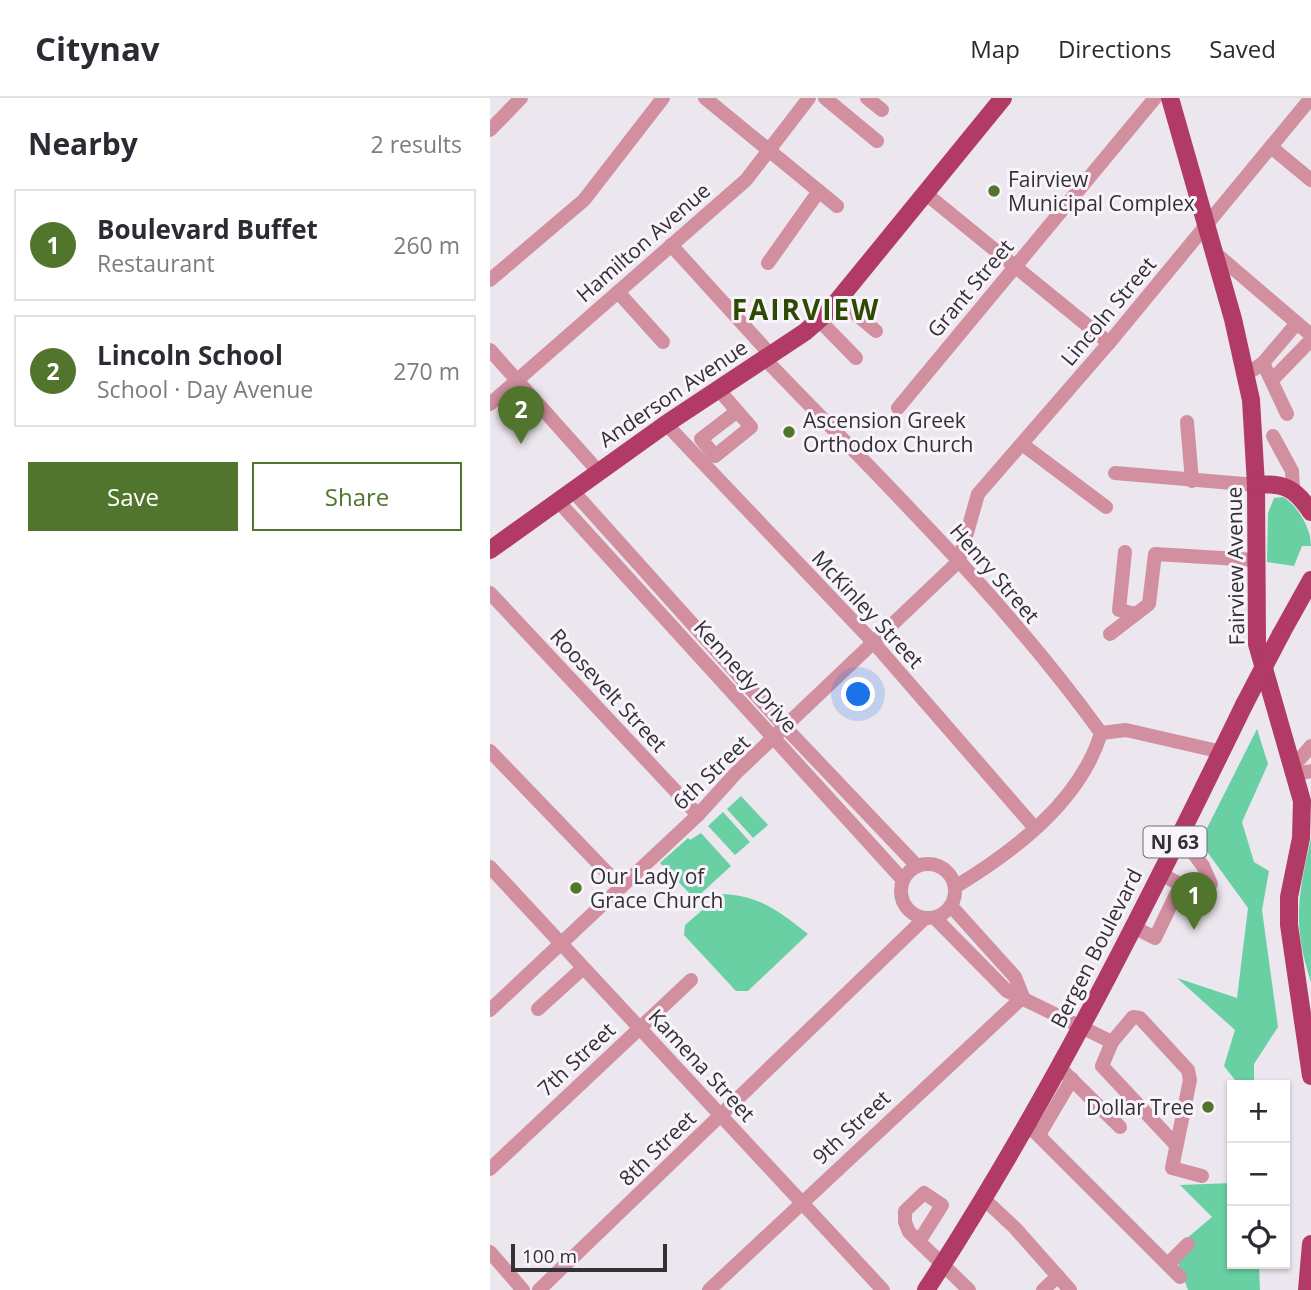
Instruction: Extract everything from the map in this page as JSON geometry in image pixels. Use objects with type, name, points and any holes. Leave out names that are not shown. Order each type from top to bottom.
[{"type":"main road","name":"Anderson Avenue","points":[[490,550],[598,471],[818,320],[839,300],[1003,98]]},
{"type":"main road","name":"Fairview Avenue","points":[[1168,99],[1247,374],[1254,421],[1257,644],[1300,771],[1303,821],[1289,897],[1289,925],[1306,1016],[1311,1076]]},
{"type":"main road","points":[[1256,485],[1271,483],[1293,489],[1311,512]]},
{"type":"main road","name":"Bergen Boulevard","points":[[926,1290],[1033,1130],[1066,1074],[1081,1027],[1244,705],[1311,580]]},
{"type":"main road","points":[[1308,1284],[1311,1244]]},
{"type":"street","points":[[490,130],[521,98]]},
{"type":"street","points":[[490,279],[584,200],[663,98]]},
{"type":"street","points":[[705,98],[837,206]]},
{"type":"street","name":"Hamilton Avenue","points":[[490,404],[746,180],[809,98]]},
{"type":"street","points":[[825,98],[877,141]]},
{"type":"street","points":[[867,98],[882,110]]},
{"type":"street","name":"Lincoln Street","points":[[959,561],[978,494],[1109,343],[1311,98]]},
{"type":"street","name":"Grant Street","points":[[898,408],[1015,266],[1168,99]]},
{"type":"street","points":[[1271,147],[1311,180]]},
{"type":"street","points":[[768,263],[819,191]]},
{"type":"street","points":[[925,193],[1109,343]]},
{"type":"street","name":"Henry Street","points":[[671,245],[767,356],[959,561],[1068,689],[1101,733]]},
{"type":"street","points":[[1213,251],[1311,337],[1273,379]]},
{"type":"street","points":[[618,292],[663,342]]},
{"type":"street","points":[[839,300],[876,331]]},
{"type":"street","points":[[818,320],[856,358]]},
{"type":"street","points":[[1247,374],[1263,363],[1297,323]]},
{"type":"street","points":[[490,350],[598,471]]},
{"type":"street","points":[[1263,363],[1273,379],[1287,414]]},
{"type":"street","points":[[718,389],[736,412]]},
{"type":"street","points":[[1187,422],[1192,481]]},
{"type":"street","name":"McKinley Street","points":[[666,424],[874,643],[1034,827]]},
{"type":"street","points":[[1273,436],[1292,471],[1293,489]]},
{"type":"street","points":[[1022,444],[1106,507]]},
{"type":"street","points":[[1115,473],[1256,485]]},
{"type":"street","name":"Kennedy Drive","points":[[565,495],[627,551],[786,728],[917,866]]},
{"type":"street","name":"Kennedy Drive","points":[[565,495],[616,563],[903,880]]},
{"type":"street","points":[[616,563],[627,551]]},
{"type":"street","points":[[1125,552],[1119,610],[1136,614]]},
{"type":"street","points":[[1110,634],[1149,604],[1154,554],[1255,561]]},
{"type":"street","name":"6th Street","points":[[490,1010],[619,885],[698,815],[737,774],[959,561]]},
{"type":"street","name":"Roosevelt Street","points":[[490,593],[698,815]]},
{"type":"street","points":[[666,619],[677,607]]},
{"type":"street","points":[[713,670],[724,659]]},
{"type":"street","points":[[955,887],[988,867],[1075,787],[1101,733],[1126,730],[1222,752]]},
{"type":"street","points":[[1300,771],[1311,746]]},
{"type":"street","points":[[490,751],[619,885]]},
{"type":"street","points":[[1159,873],[1204,897],[1210,884],[1203,866],[1179,834]]},
{"type":"street","points":[[930,918],[951,906],[955,887],[945,870],[930,864],[917,866],[903,880],[902,900],[907,909],[930,918],[1007,991],[1112,1042]]},
{"type":"street","name":"Kamena Street","points":[[490,867],[883,1290]]},
{"type":"street","points":[[1132,926],[1155,938],[1181,884]]},
{"type":"street","points":[[951,906],[1014,977],[1023,997]]},
{"type":"street","name":"8th Street","points":[[539,1290],[930,918]]},
{"type":"street","points":[[538,1009],[583,968]]},
{"type":"street","name":"7th Street","points":[[490,1169],[691,980]]},
{"type":"street","name":"9th Street","points":[[709,1290],[1023,997]]},
{"type":"street","points":[[1175,1144],[1102,1066],[1112,1042],[1133,1017],[1140,1018],[1188,1070],[1191,1080],[1175,1144],[1172,1168],[1202,1176]]},
{"type":"street","points":[[1066,1074],[1120,1127]]},
{"type":"street","points":[[1033,1130],[1180,1276]]},
{"type":"street","points":[[985,1200],[1070,1290]]},
{"type":"street","points":[[920,1240],[969,1290]]},
{"type":"street","points":[[1168,1264],[1188,1244]]},
{"type":"street","points":[[490,1252],[523,1290]]},
{"type":"street","points":[[1043,1290],[1058,1276]]},
{"type":"green space","points":[[1283,497],[1298,512],[1310,539],[1311,546],[1302,546],[1294,566],[1267,562],[1268,513],[1274,498]]},
{"type":"green space","points":[[1257,729],[1268,764],[1242,822],[1254,862],[1269,871],[1262,910],[1278,1027],[1254,1064],[1254,1080],[1235,1080],[1224,1066],[1235,1030],[1177,978],[1237,998],[1248,908],[1200,842]]},
{"type":"green space","points":[[741,796],[768,825],[753,838],[727,809]]},
{"type":"green space","points":[[723,812],[750,842],[735,855],[708,826]]},
{"type":"green space","points":[[701,833],[731,866],[695,899],[660,863],[688,838],[690,840]]},
{"type":"green space","points":[[1311,838],[1311,982],[1301,943],[1299,910]]},
{"type":"green space","points":[[721,894],[758,901],[788,918],[808,934],[748,991],[736,991],[684,935],[685,925]]},
{"type":"green space","points":[[1227,1183],[1227,1269],[1259,1269],[1260,1290],[1188,1290],[1173,1250],[1212,1217],[1180,1185]]},
{"type":"place","name":"Fairview Municipal Complex","points":[[994,191]]},
{"type":"place","name":"Ascension Greek Orthodox Church","points":[[789,432]]},
{"type":"place","name":"Lincoln School","points":[[521,444]]},
{"type":"place","name":"Our Lady of Grace Church","points":[[576,888]]},
{"type":"place","name":"Boulevard Buffet","points":[[1194,930]]},
{"type":"place","name":"Dollar Tree","points":[[1208,1107]]},
{"type":"district","name":"FAIRVIEW","points":[[806,309]]}]
